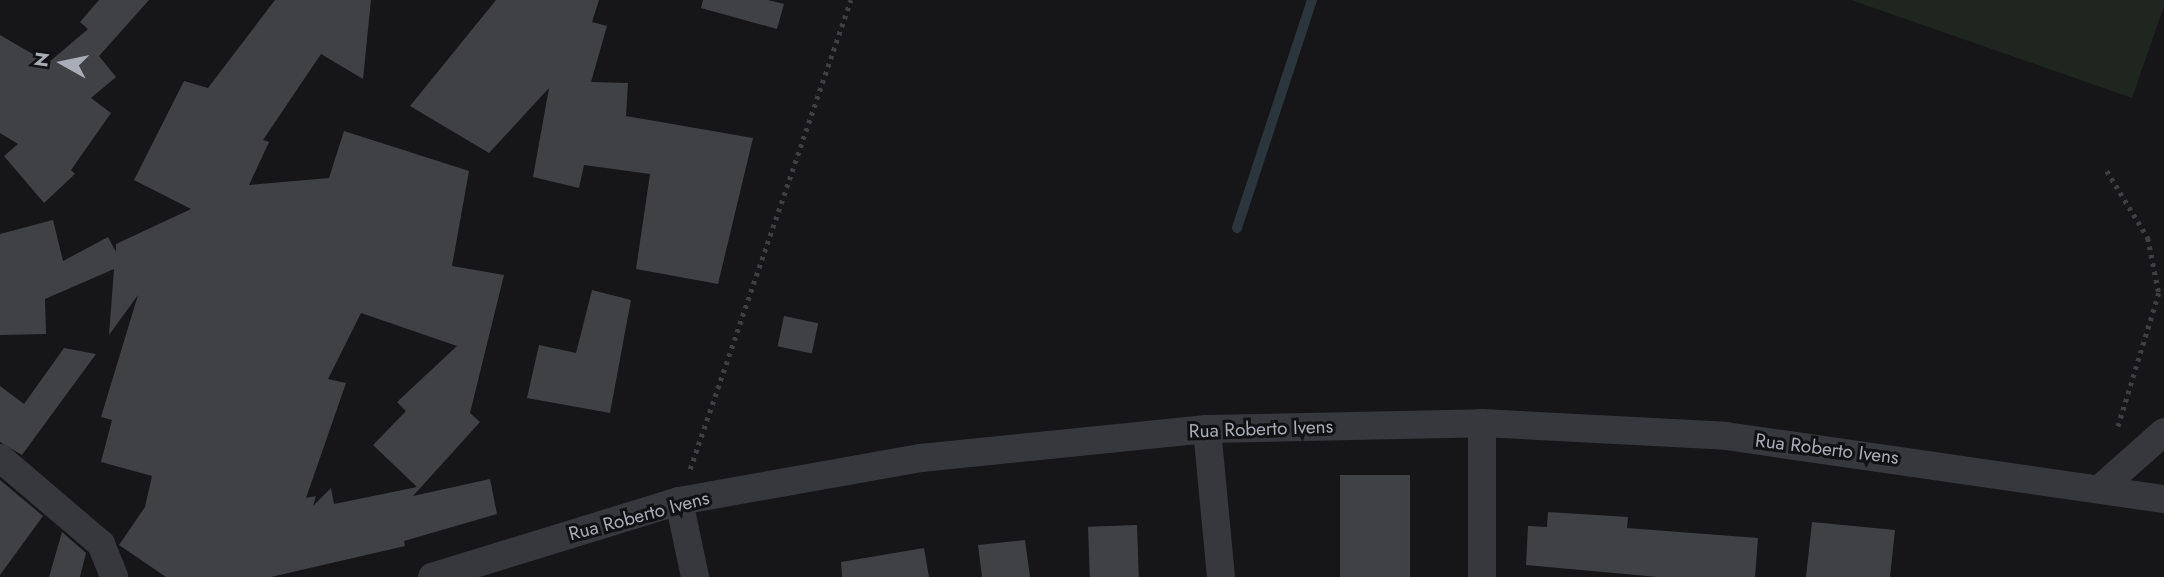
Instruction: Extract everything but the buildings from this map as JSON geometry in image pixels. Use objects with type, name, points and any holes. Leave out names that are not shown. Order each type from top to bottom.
[{"type":"street","name":"Rua Roberto Ivens","points":[[432,577],[679,501],[921,457],[1207,429],[1482,423],[1726,436],[2104,486],[2164,499]]},
{"type":"street","points":[[1482,423],[1482,577]]},
{"type":"street","points":[[1207,429],[1221,577]]},
{"type":"street","points":[[2104,486],[2164,432]]},
{"type":"street","points":[[0,458],[101,544],[114,577]]},
{"type":"street","points":[[679,501],[695,577]]},
{"type":"path","points":[[679,501],[851,0]]},
{"type":"path","points":[[2107,170],[2148,238],[2160,293],[2133,362],[2115,436]]},
{"type":"shaded area","points":[[1851,0],[2164,0],[2164,6],[2132,98]]},
{"type":"waterway","points":[[1237,228],[1312,0]]}]
